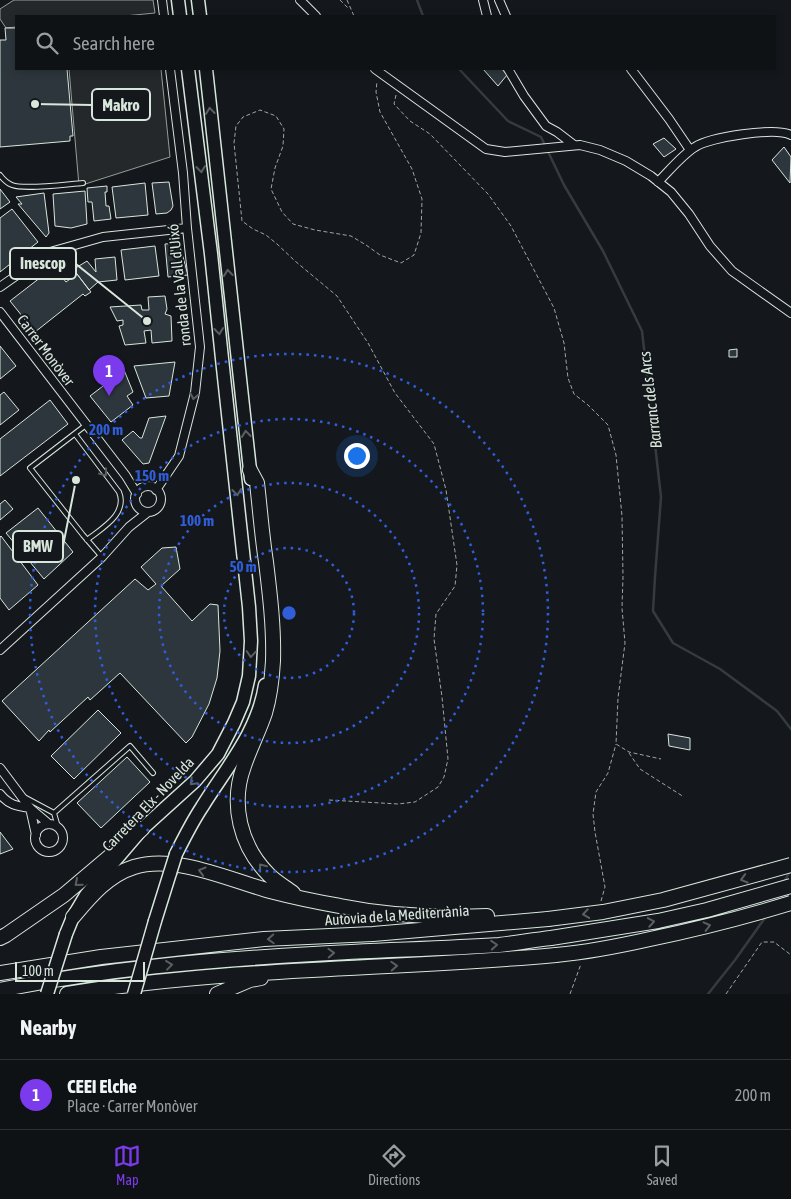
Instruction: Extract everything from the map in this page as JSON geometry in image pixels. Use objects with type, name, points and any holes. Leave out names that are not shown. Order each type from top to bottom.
[{"type":"highway","points":[[250,470],[257,483],[270,594],[273,660],[271,686],[267,704],[243,767],[236,802],[238,817],[252,853],[269,875],[300,898]]},
{"type":"highway","points":[[0,938],[64,895],[142,829]]},
{"type":"highway","points":[[73,917],[101,886],[134,867],[154,863],[183,866],[300,898],[390,914],[498,916],[521,922]]},
{"type":"highway","name":"Autovia de la Mediterrània","points":[[0,973],[102,957],[264,939],[372,934],[521,922],[603,912],[663,900],[791,865]]},
{"type":"highway","points":[[0,990],[27,984],[179,964],[315,953],[501,944],[551,938],[658,921],[716,908],[791,886]]},
{"type":"highway","points":[[66,994],[171,980],[226,975],[444,964],[556,956],[609,948],[702,928],[791,903]]},
{"type":"highway","points":[[217,994],[250,980],[288,971]]},
{"type":"main road","points":[[178,0],[180,15]]},
{"type":"main road","points":[[198,0],[200,15]]},
{"type":"main road","name":"Carretera Elx - Novelda","points":[[47,994],[66,934],[73,917],[86,895],[142,829],[195,781],[218,754],[243,702],[249,676],[252,641],[248,597],[211,254],[188,70]]},
{"type":"main road","points":[[134,994],[176,854],[201,808],[237,756],[257,715],[264,691],[268,660],[268,627],[206,70]]},
{"type":"street","points":[[162,0],[164,15]]},
{"type":"street","points":[[300,0],[315,15]]},
{"type":"street","points":[[483,0],[487,15]]},
{"type":"street","points":[[499,0],[506,15]]},
{"type":"street","name":"ronda de la Vall d'Uixó","points":[[156,490],[179,456],[195,393],[200,347],[183,173],[170,70]]},
{"type":"street","points":[[376,70],[486,149],[505,152],[574,145],[600,150],[651,176],[671,192],[689,214],[710,246],[732,271],[791,313]]},
{"type":"street","points":[[509,70],[524,96],[546,126],[574,145]]},
{"type":"street","points":[[632,70],[690,150]]},
{"type":"street","points":[[658,182],[690,150],[710,140],[764,133],[787,133],[791,135]]},
{"type":"street","points":[[0,287],[50,252],[103,237],[187,228]]},
{"type":"street","name":"Carrer Monòver","points":[[0,312],[126,476],[136,494]]},
{"type":"street","name":"Carrer Monòver","points":[[126,476],[143,488]]},
{"type":"street","points":[[0,650],[102,557],[129,527],[148,512],[156,509],[161,503],[160,495],[151,487],[143,488],[136,494],[135,498],[140,510],[148,512]]},
{"type":"street","points":[[129,527],[137,506]]},
{"type":"street","points":[[0,768],[30,808],[49,824],[58,827],[62,832],[63,840],[59,848],[46,852],[38,847],[30,808]]},
{"type":"street","points":[[0,794],[7,802],[18,807],[30,808]]},
{"type":"street","points":[[36,835],[41,827],[49,824]]},
{"type":"lane","points":[[0,175],[12,185],[22,187],[83,183]]},
{"type":"lane","points":[[86,425],[30,468],[102,557]]},
{"type":"lane","points":[[75,434],[122,498],[115,517],[87,540]]},
{"type":"lane","points":[[54,813],[130,746],[153,773]]},
{"type":"lane","points":[[20,795],[54,813],[58,827]]},
{"type":"path","points":[[340,0],[351,11]]},
{"type":"path","points":[[346,0],[353,15]]},
{"type":"path","points":[[329,800],[398,804],[415,802],[438,787],[444,777],[448,759],[434,639],[436,614],[455,586],[457,565],[446,490],[434,444],[395,394],[368,343],[337,296],[266,235],[242,221],[234,143],[236,126],[243,117],[260,110],[276,116],[284,129],[283,146],[271,188],[282,212],[293,224],[351,236],[380,256],[402,263],[414,255],[421,233],[422,200],[412,169],[380,112],[376,92],[376,70]]},
{"type":"path","points":[[397,84],[394,104],[410,121],[430,134],[488,194],[511,226],[554,308],[564,343],[568,378],[574,394],[608,425],[616,455],[622,516],[622,608],[625,643],[618,698],[616,744],[608,773],[596,792],[592,814],[605,887],[599,906]]},
{"type":"path","points":[[616,744],[629,752],[661,759]]},
{"type":"path","points":[[629,752],[640,769],[684,798]]},
{"type":"path","points":[[726,994],[762,942],[774,942],[791,955]]},
{"type":"path","points":[[570,994],[581,962]]},
{"type":"shaded area","points":[[14,0],[153,0],[155,13],[134,15],[15,15],[15,27],[6,28],[0,19],[0,9]]},
{"type":"shaded area","points":[[69,70],[161,70],[170,157],[79,186]]},
{"type":"building","points":[[5,28],[15,28],[15,70],[67,70],[73,136],[70,136],[70,141],[0,147],[0,40],[6,40]]},
{"type":"building","points":[[484,70],[503,70],[507,75],[498,86]]},
{"type":"building","points":[[664,138],[676,149],[664,157],[653,144]]},
{"type":"building","points":[[784,147],[791,157],[790,183],[772,160]]},
{"type":"building","points":[[169,182],[173,206],[167,213],[156,214],[152,183]]},
{"type":"building","points":[[145,183],[148,215],[116,218],[112,187]]},
{"type":"building","points":[[107,186],[107,192],[105,192],[106,206],[109,206],[111,219],[94,221],[92,202],[88,202],[87,188]]},
{"type":"building","points":[[0,189],[10,202],[0,209]]},
{"type":"building","points":[[85,191],[87,224],[71,228],[55,226],[53,194]]},
{"type":"building","points":[[44,193],[49,233],[46,237],[18,204],[22,204],[16,197]]},
{"type":"building","points":[[12,209],[38,242],[0,272],[0,218]]},
{"type":"building","points":[[179,243],[188,275],[168,277],[165,244]]},
{"type":"building","points":[[155,246],[159,276],[125,280],[121,250]]},
{"type":"building","points":[[115,257],[117,280],[98,282],[89,290],[74,269],[87,261],[96,272],[95,259]]},
{"type":"building","points":[[54,267],[66,282],[77,274],[91,292],[85,296],[83,294],[35,332],[10,301]]},
{"type":"building","points":[[165,296],[167,309],[165,314],[171,316],[172,341],[152,343],[151,330],[144,331],[146,343],[125,345],[119,326],[123,325],[123,320],[117,321],[110,307],[141,305],[142,310],[149,310],[148,297]]},
{"type":"building","points":[[0,346],[16,366],[0,379]]},
{"type":"building","points":[[737,349],[737,357],[729,357],[729,350]]},
{"type":"building","points":[[175,362],[169,396],[146,398],[134,366]]},
{"type":"building","points":[[124,370],[133,392],[127,396],[133,405],[111,422],[90,396]]},
{"type":"building","points":[[4,392],[19,410],[0,425],[0,395]]},
{"type":"building","points":[[50,400],[68,424],[0,476],[0,439]]},
{"type":"building","points":[[166,416],[149,463],[143,464],[122,440],[133,431],[142,438],[149,418]]},
{"type":"building","points":[[5,500],[13,509],[0,520],[0,504]]},
{"type":"building","points":[[38,508],[73,552],[44,579],[6,533]]},
{"type":"building","points":[[1,536],[38,585],[9,610],[0,598]]},
{"type":"building","points":[[176,547],[180,569],[161,586],[192,621],[210,604],[218,605],[220,651],[217,678],[209,704],[192,737],[186,743],[120,673],[90,700],[88,697],[50,732],[49,730],[39,741],[2,701],[135,579],[148,590],[156,584],[141,567],[162,548]]},
{"type":"building","points":[[98,710],[121,733],[74,779],[51,756]]},
{"type":"building","points":[[668,734],[690,738],[690,750],[669,746]]},
{"type":"building","points":[[127,757],[150,782],[101,828],[77,803]]},
{"type":"building","points":[[0,832],[13,849],[0,854]]},
{"type":"waterway","name":"Barranc dels Arcs","points":[[417,0],[423,15]]},
{"type":"waterway","name":"Barranc dels Arcs","points":[[460,70],[508,121],[541,137],[564,185],[603,251],[642,331],[661,497],[653,611],[673,643],[720,669],[777,711],[791,729]]},
{"type":"waterway","name":"Barranc dels Arcs","points":[[783,884],[790,871]]},
{"type":"waterway","name":"Barranc dels Arcs","points":[[708,994],[767,915]]},
{"type":"place","name":"Makro","points":[[35,104]]},
{"type":"place","name":"Inescop","points":[[147,321]]},
{"type":"place","name":"CEEI Elche","points":[[109,396]]},
{"type":"place","name":"BMW","points":[[76,480]]}]
